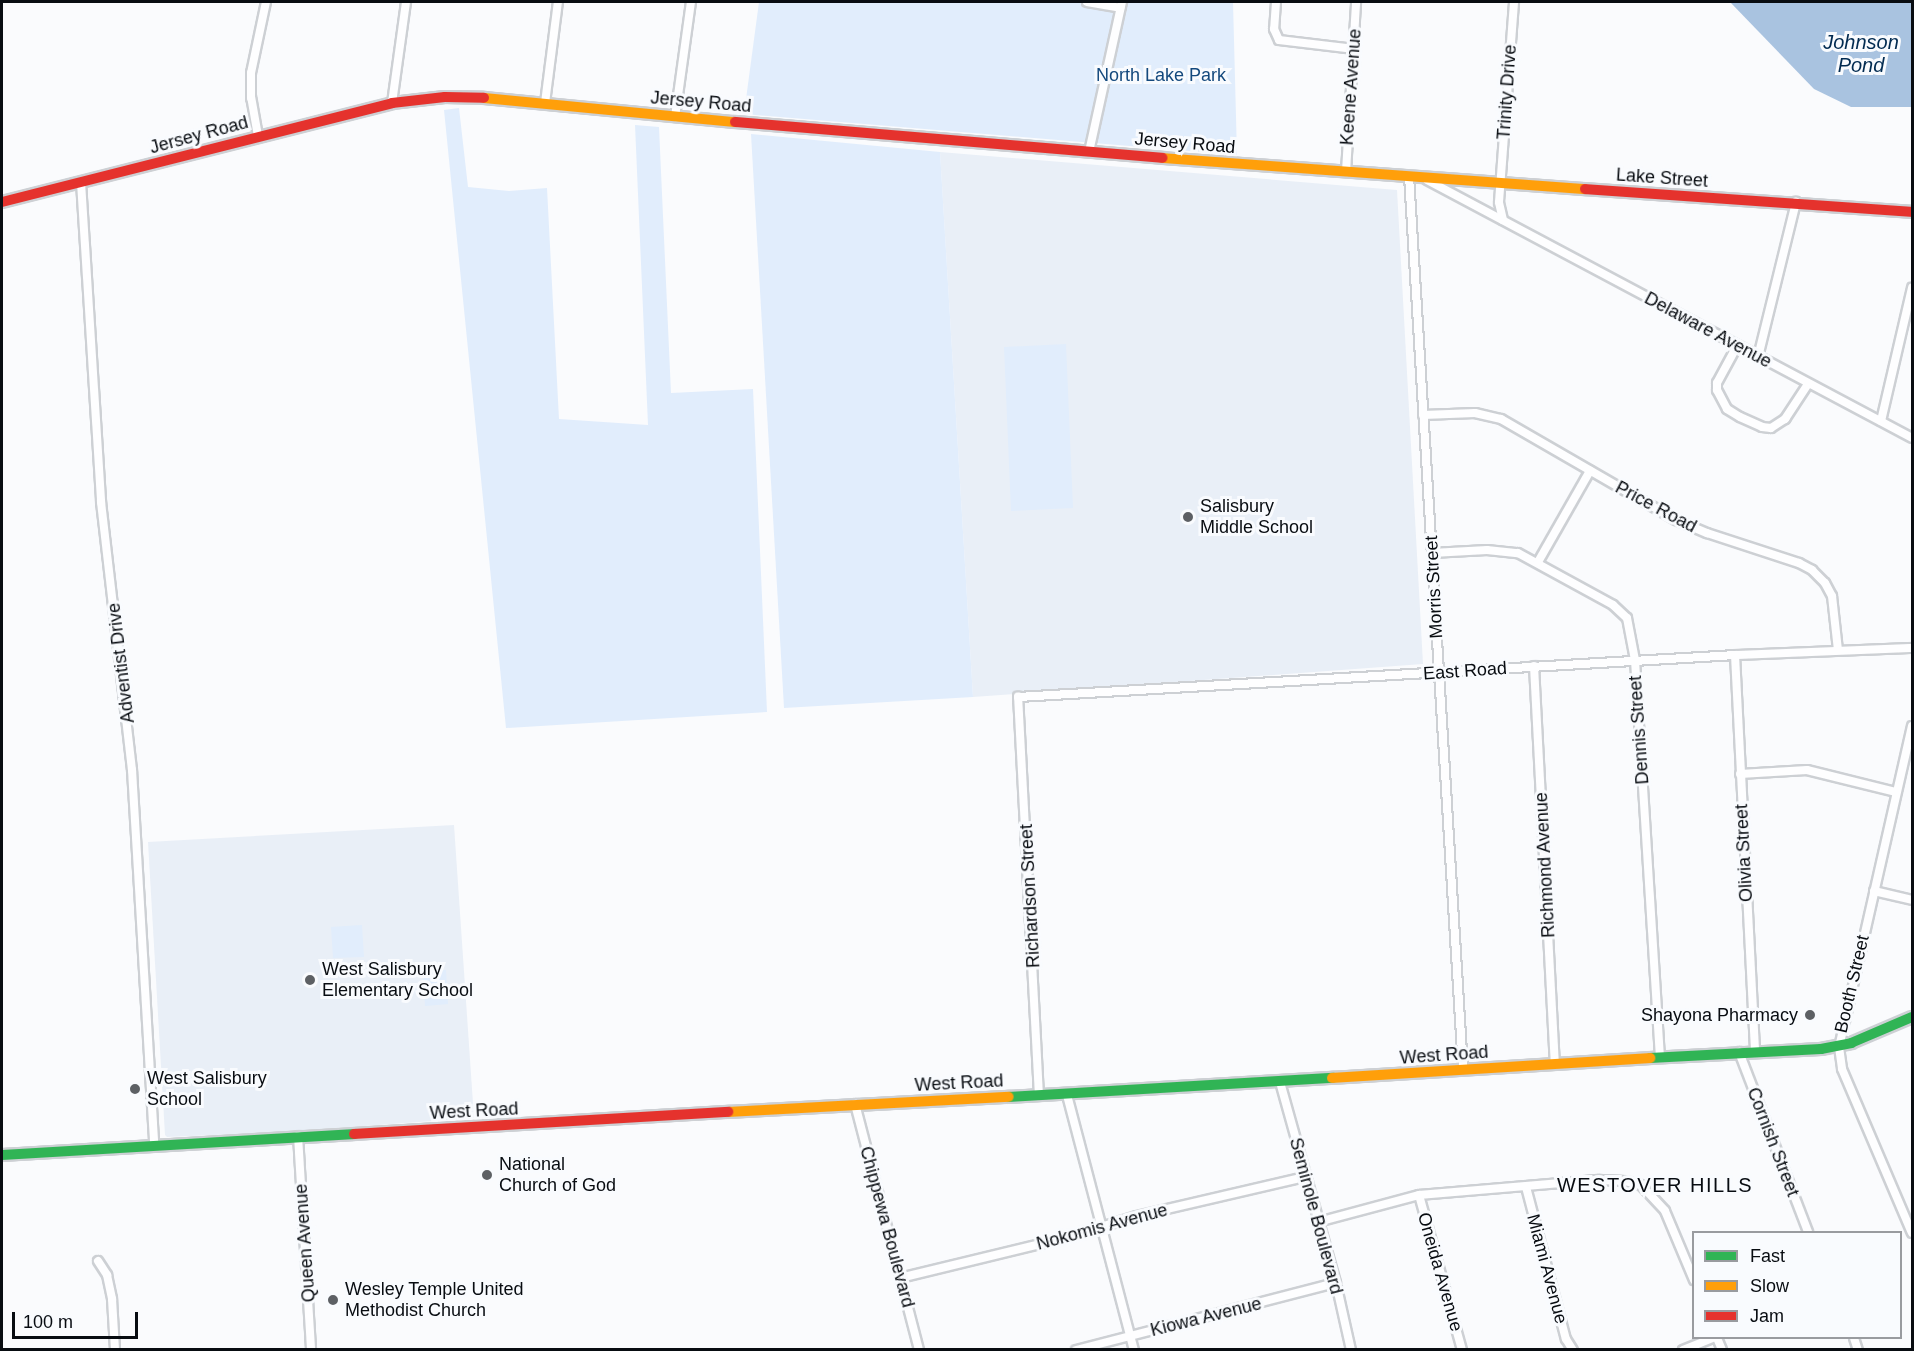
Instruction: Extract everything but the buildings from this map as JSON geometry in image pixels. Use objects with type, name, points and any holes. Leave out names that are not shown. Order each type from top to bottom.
[{"type":"street","points":[[258,136],[251,98],[251,73],[266,2]]},
{"type":"street","points":[[392,103],[406,2]]},
{"type":"street","points":[[545,103],[558,2]]},
{"type":"street","points":[[675,117],[691,2]]},
{"type":"street","points":[[1087,2],[1121,4],[1089,152]]},
{"type":"street","points":[[1276,2],[1274,29],[1279,40],[1354,49]]},
{"type":"street","name":"Keene Avenue","points":[[1346,172],[1356,2]]},
{"type":"street","name":"Trinity Drive","points":[[1501,183],[1514,2]]},
{"type":"street","name":"Jersey Road","points":[[2,202],[392,103],[445,97],[545,103],[675,117],[1089,152],[1409,176]]},
{"type":"street","name":"Lake Street","points":[[1409,176],[1912,212]]},
{"type":"street","name":"Morris Street","points":[[1409,176],[1463,1070]]},
{"type":"street","name":"Delaware Avenue","points":[[1423,178],[1912,438]]},
{"type":"street","name":"Adventist Drive","points":[[81,182],[101,502],[129,730],[154,1144]]},
{"type":"street","points":[[1501,183],[1499,202],[1503,220]]},
{"type":"street","points":[[1758,357],[1796,202]]},
{"type":"street","points":[[1881,421],[1912,288]]},
{"type":"street","points":[[1737,346],[1717,383],[1727,409],[1740,417],[1771,428],[1785,419],[1808,384]]},
{"type":"street","name":"Price Road","points":[[1423,415],[1460,412],[1489,415],[1517,427],[1590,471],[1690,526],[1791,560],[1812,570],[1825,583],[1832,596],[1838,650]]},
{"type":"street","points":[[1538,562],[1590,471]]},
{"type":"street","name":"Dennis Street","points":[[1432,553],[1504,551],[1538,562],[1613,605],[1627,618],[1631,629],[1635,660],[1660,1058]]},
{"type":"street","name":"East Road","points":[[1018,697],[1635,660],[1912,648]]},
{"type":"street","name":"Olivia Street","points":[[1735,655],[1755,1050]]},
{"type":"street","name":"Richmond Avenue","points":[[1534,666],[1555,1064]]},
{"type":"street","name":"Richardson Street","points":[[1018,697],[1039,1096]]},
{"type":"street","name":"Booth Street","points":[[1912,726],[1839,1047],[1842,1069],[1912,1233]]},
{"type":"street","points":[[1740,774],[1807,770],[1896,792]]},
{"type":"street","points":[[1874,891],[1912,900]]},
{"type":"street","name":"West Road","points":[[2,1155],[154,1144],[855,1104],[1067,1095],[1755,1050],[1839,1047],[1912,1017]]},
{"type":"street","name":"Cornish Street","points":[[1739,1052],[1807,1231]]},
{"type":"street","name":"Seminole Boulevard","points":[[1280,1082],[1317,1222],[1336,1283],[1351,1350]]},
{"type":"street","points":[[1067,1095],[1134,1350]]},
{"type":"street","name":"Chippewa Boulevard","points":[[855,1104],[920,1350]]},
{"type":"street","name":"Queen Avenue","points":[[298,1136],[311,1350]]},
{"type":"street","name":"Nokomis Avenue","points":[[900,1278],[967,1263],[1101,1226],[1305,1177]]},
{"type":"street","points":[[1317,1222],[1419,1196],[1599,1180],[1641,1185],[1652,1193],[1665,1211],[1692,1275]]},
{"type":"street","name":"Miami Avenue","points":[[1526,1187],[1566,1339],[1573,1350]]},
{"type":"street","name":"Oneida Avenue","points":[[1419,1196],[1462,1350]]},
{"type":"street","points":[[98,1261],[107,1275],[112,1299],[115,1350]]},
{"type":"street","name":"Kiowa Avenue","points":[[1076,1350],[1336,1283]]},
{"type":"street","points":[[1683,1350],[1710,1339]]},
{"type":"shaded area","name":"Salisbury Middle School","points":[[940,152],[1397,190],[1423,664],[973,697]]},
{"type":"shaded area","name":"West Salisbury Elementary School","points":[[454,825],[474,1118],[283,1132],[167,1137],[165,1135],[148,842]]},
{"type":"green space","name":"North Lake Park","points":[[759,2],[1233,2],[1237,155],[744,114]]},
{"type":"green space","points":[[459,108],[468,187],[509,191],[547,188],[559,419],[648,425],[635,125],[659,127],[671,393],[753,389],[767,712],[506,728],[444,110]]},
{"type":"green space","points":[[751,134],[940,152],[973,697],[784,708]]},
{"type":"green space","points":[[1066,344],[1073,508],[1011,511],[1004,347]]},
{"type":"green space","points":[[362,925],[364,957],[333,958],[331,927]]},
{"type":"green space","points":[[446,970],[448,1004],[425,1006],[423,972]]},
{"type":"water","name":"Johnson Pond","points":[[1730,2],[1912,2],[1912,107],[1851,107],[1814,89]]},
{"type":"traffic: fast","points":[[1650,1058],[1821,1049],[1851,1043],[1912,1017]]},
{"type":"traffic: fast","points":[[1009,1097],[1332,1078]]},
{"type":"traffic: fast","points":[[2,1155],[354,1134]]},
{"type":"traffic: slow","points":[[484,98],[735,122]]},
{"type":"traffic: slow","points":[[1162,158],[1585,189]]},
{"type":"traffic: slow","points":[[1332,1078],[1650,1058]]},
{"type":"traffic: slow","points":[[728,1112],[1009,1097]]},
{"type":"traffic: jam","points":[[2,202],[392,103],[445,97],[484,98]]},
{"type":"traffic: jam","points":[[735,122],[1162,158]]},
{"type":"traffic: jam","points":[[1585,189],[1912,212]]},
{"type":"traffic: jam","points":[[354,1134],[728,1112]]},
{"type":"place","name":"Salisbury Middle School","points":[[1188,517]]},
{"type":"place","name":"West Salisbury Elementary School","points":[[310,980]]},
{"type":"place","name":"Shayona Pharmacy","points":[[1810,1015]]},
{"type":"place","name":"West Salisbury School","points":[[135,1089]]},
{"type":"place","name":"National Church of God","points":[[487,1175]]},
{"type":"place","name":"Wesley Temple United Methodist Church","points":[[333,1300]]},
{"type":"district","name":"WESTOVER HILLS","points":[[1655,1185]]}]
